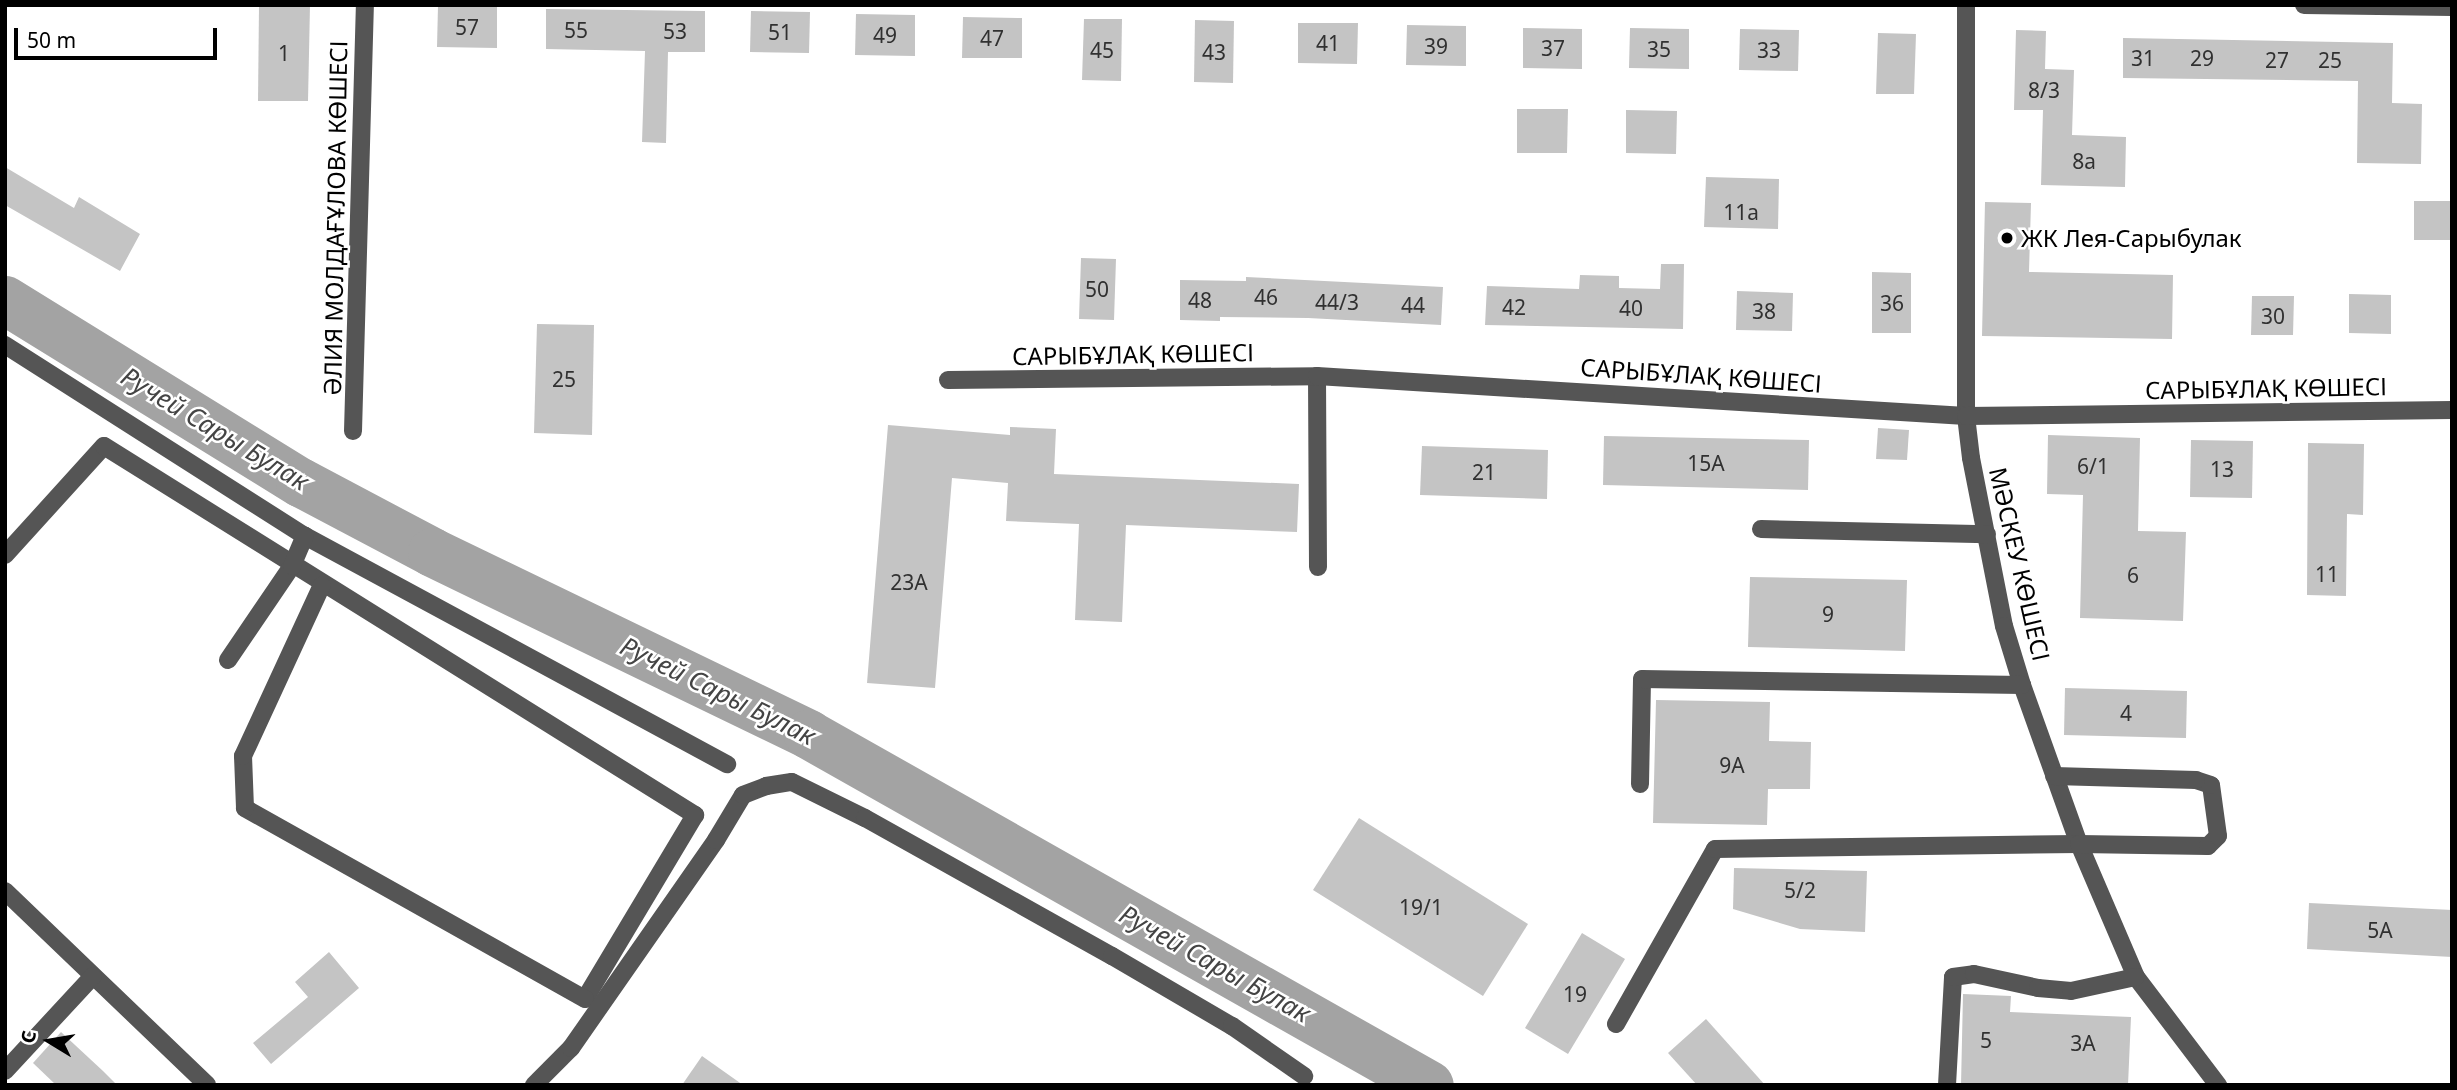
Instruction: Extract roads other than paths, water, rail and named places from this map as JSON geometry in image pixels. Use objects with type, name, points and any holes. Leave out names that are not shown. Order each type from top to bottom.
[{"type":"street","name":"ӘЛИЯ МОЛДАҒҰЛОВА КӨШЕСІ","points":[[354,431],[365,5]]},
{"type":"street","name":"МӘСКЕУ КӨШЕСІ","points":[[1966,5],[1966,416],[1971,458],[2004,626],[2022,685],[2079,844],[2136,977],[2218,1085]]},
{"type":"street","points":[[2304,5],[2452,7]]},
{"type":"street","points":[[5,345],[305,536],[727,764]]},
{"type":"street","name":"САРЫБҰЛАҚ КӨШЕСІ","points":[[948,380],[1317,376],[1966,416],[2452,411]]},
{"type":"street","points":[[1317,376],[1318,567]]},
{"type":"street","points":[[5,555],[103,446],[322,585],[695,815],[585,999],[246,808],[243,756],[322,585]]},
{"type":"street","points":[[1761,529],[1987,534]]},
{"type":"street","points":[[228,660],[292,566],[305,536]]},
{"type":"street","points":[[1640,783],[1642,678],[2022,685]]},
{"type":"street","points":[[1616,1024],[1715,849],[2079,844],[2208,846],[2218,836],[2211,785],[2196,779],[2054,776]]},
{"type":"street","points":[[534,1085],[571,1048],[716,840],[743,796],[766,786],[792,782],[865,818],[1112,956],[1232,1026],[1304,1076]]},
{"type":"street","points":[[5,891],[207,1085]]},
{"type":"street","points":[[1947,1085],[1953,977],[1974,974],[2038,988],[2071,991],[2136,977]]},
{"type":"street","points":[[5,1071],[93,976]]},
{"type":"waterway","name":"Ручей Сары Булак","points":[[5,300],[300,482],[432,552],[808,734],[1429,1085]]},
{"type":"place","name":"ЖК Лея-Сарыбулак","points":[[2007,238]]}]
